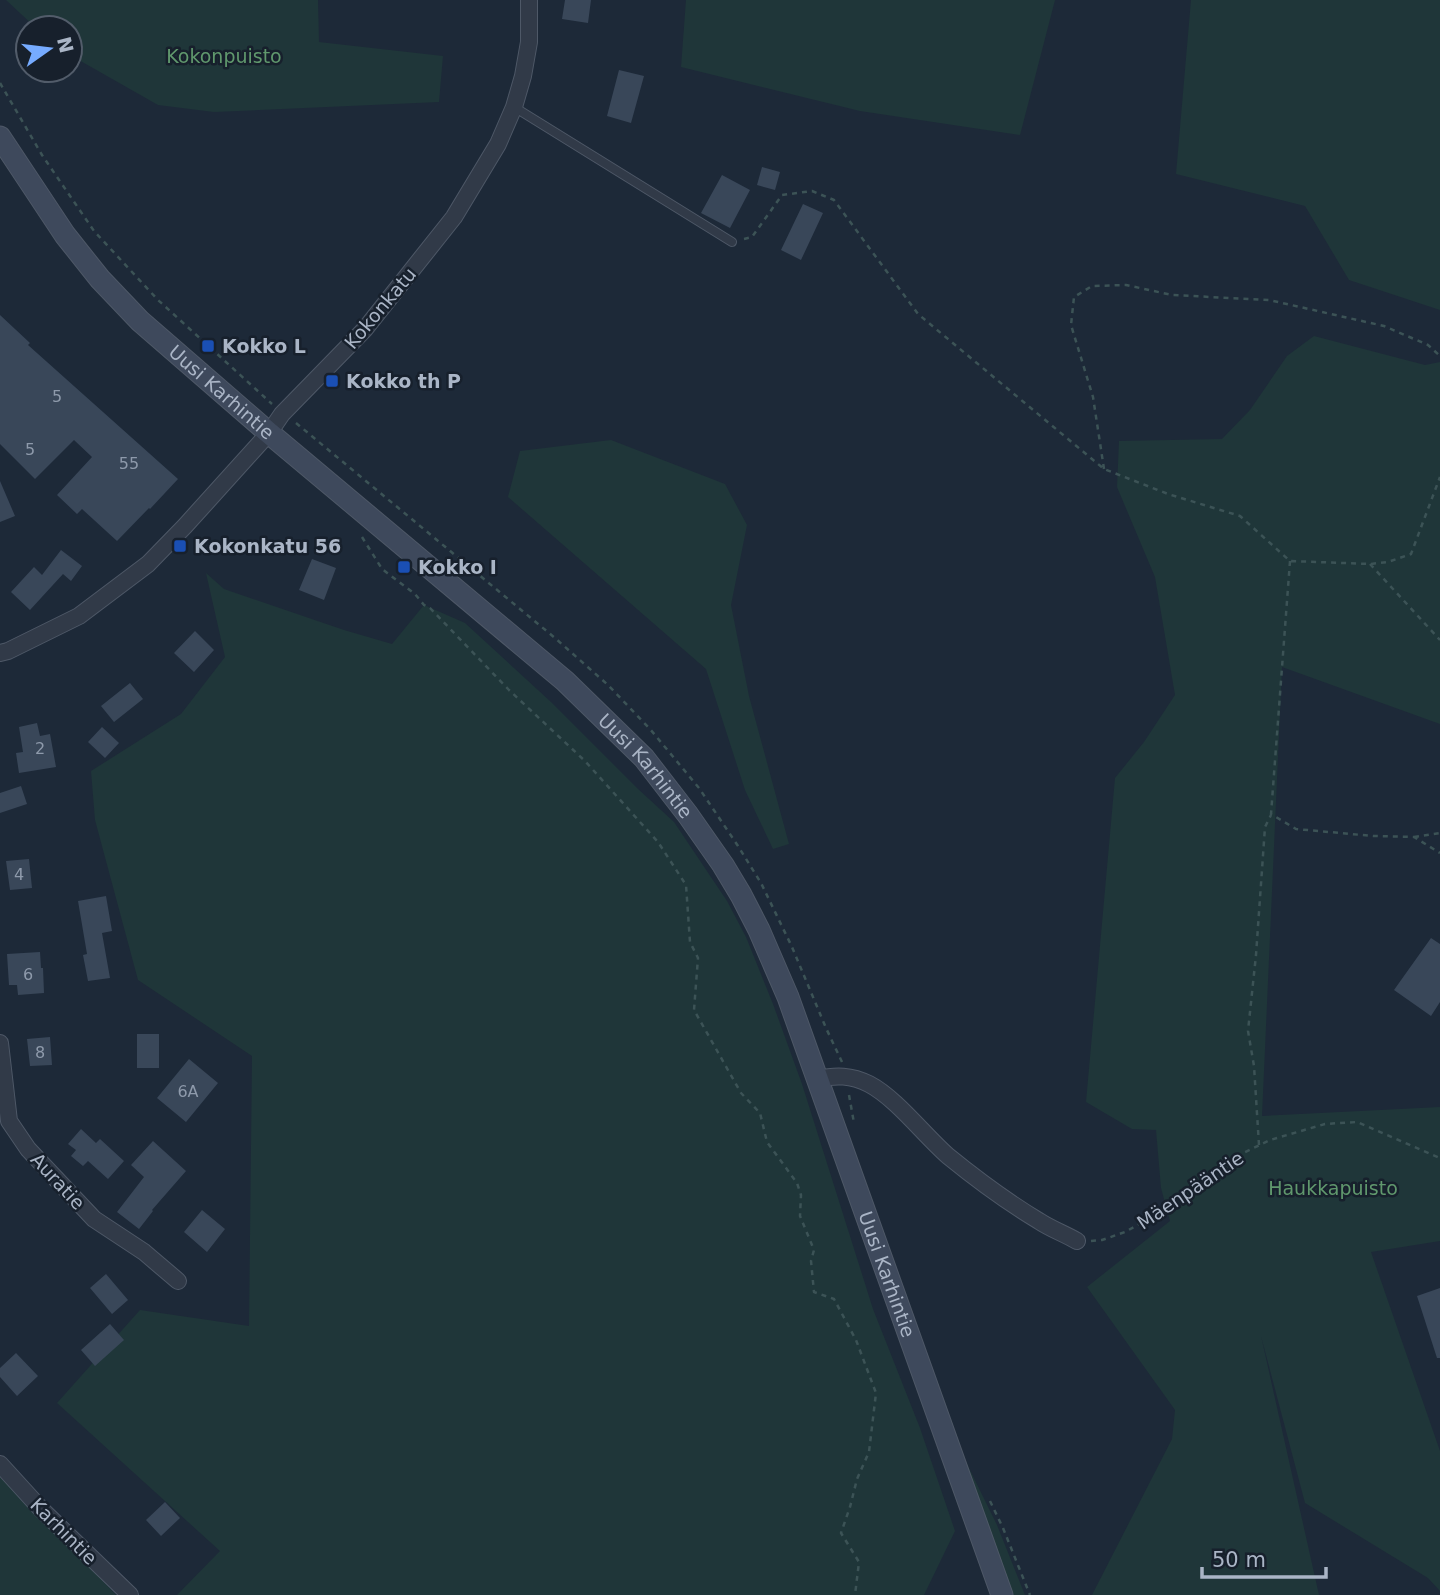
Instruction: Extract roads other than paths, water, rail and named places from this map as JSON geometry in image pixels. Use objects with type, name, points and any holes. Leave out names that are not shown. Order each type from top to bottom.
[{"type":"street","name":"Kokonkatu","points":[[0,653],[79,616],[148,564],[186,526],[269,433],[282,414],[365,329],[454,217],[498,144],[514,107],[523,76],[529,42],[529,0]]},
{"type":"street","name":"Uusi Karhintie","points":[[0,137],[65,235],[100,279],[140,321],[565,681],[644,758],[723,864],[759,930],[788,997],[1002,1595]]},
{"type":"street","name":"Auratie","points":[[0,1043],[9,1121],[28,1149],[93,1219],[144,1252],[178,1281]]},
{"type":"street","points":[[817,1079],[847,1076],[871,1085],[947,1155],[981,1181],[1039,1222],[1077,1241]]},
{"type":"street","name":"Karhintie","points":[[0,1464],[41,1509],[130,1595]]},
{"type":"lane","points":[[514,107],[732,242]]},
{"type":"place","name":"Kokko L","points":[[208,346]]},
{"type":"place","name":"Kokko th P","points":[[332,381]]},
{"type":"place","name":"Kokonkatu 56","points":[[180,546]]},
{"type":"place","name":"Kokko I","points":[[404,567]]},
{"type":"park label","name":"Kokonpuisto","points":[[224,56]]},
{"type":"park label","name":"Haukkapuisto","points":[[1333,1188]]}]
